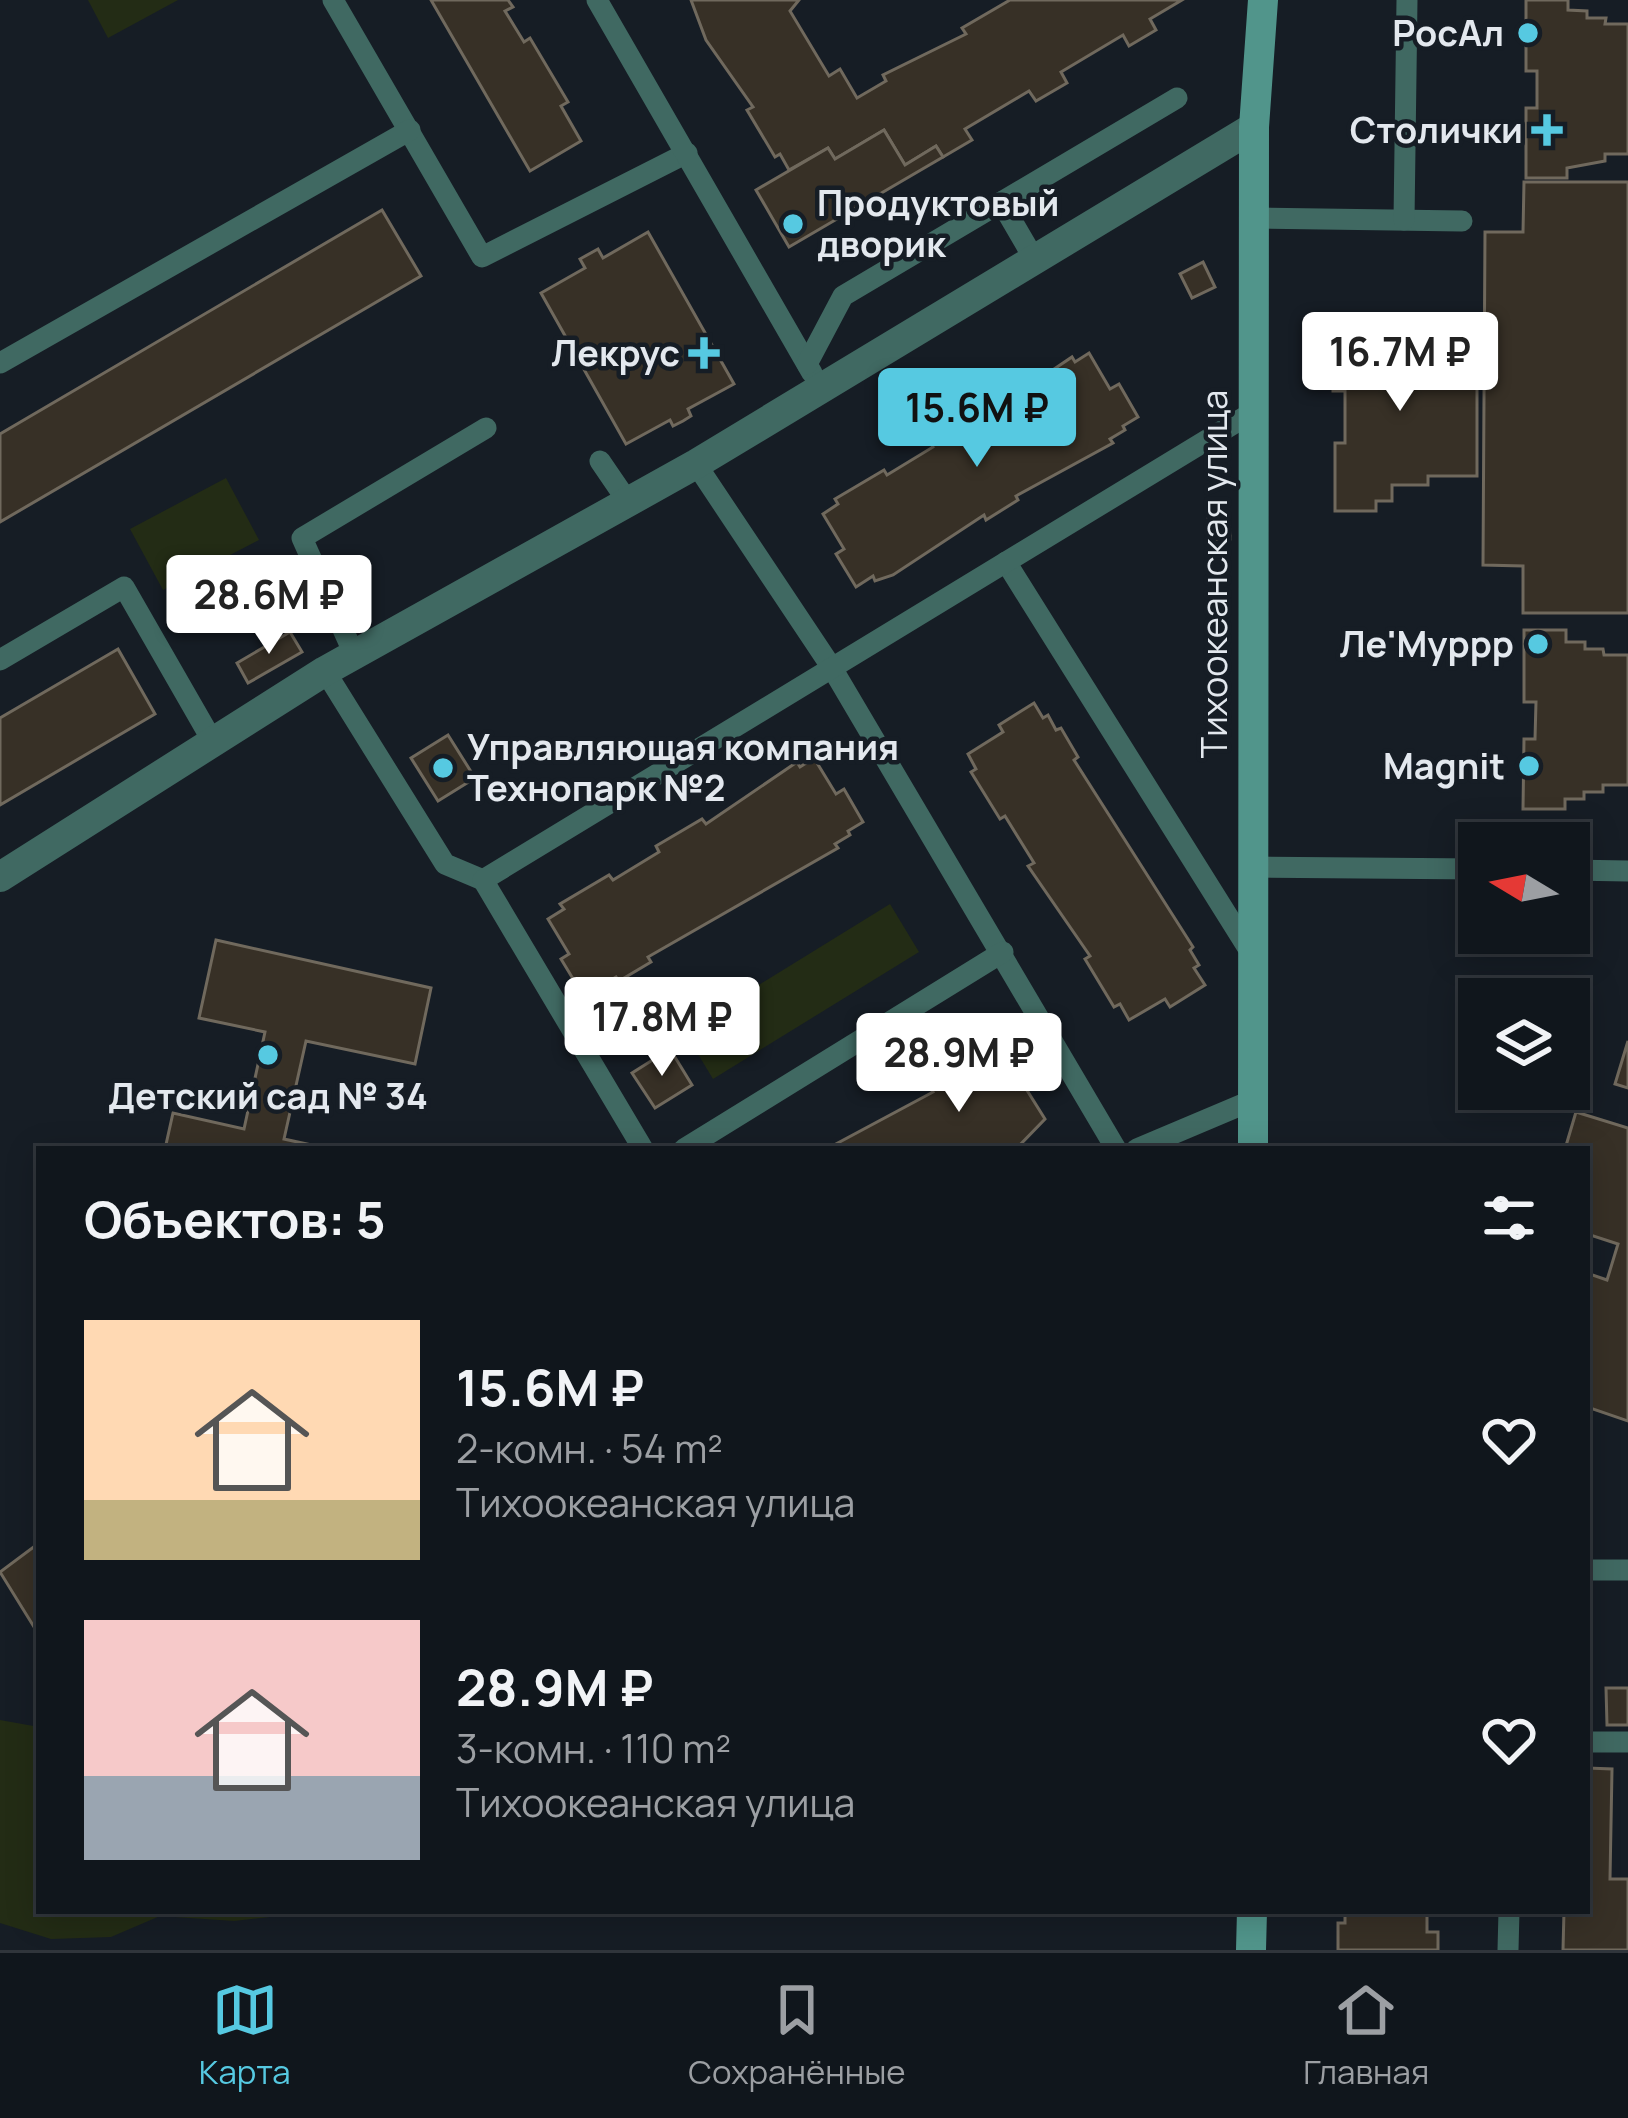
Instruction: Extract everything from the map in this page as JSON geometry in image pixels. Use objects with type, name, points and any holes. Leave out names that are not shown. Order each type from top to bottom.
[{"type":"street","name":"Тихоокеанская улица","points":[[1253,1146],[1253,218],[1263,0]]},
{"type":"street","points":[[0,878],[325,670],[696,464],[814,377],[1034,257],[1254,127]]},
{"type":"street","points":[[1252,1914],[1252,1950]]},
{"type":"lane","points":[[333,0],[482,257],[687,153]]},
{"type":"lane","points":[[597,0],[814,377]]},
{"type":"lane","points":[[1404,220],[1407,0]]},
{"type":"lane","points":[[814,377],[843,296],[1177,98]]},
{"type":"lane","points":[[0,363],[410,130]]},
{"type":"lane","points":[[1001,202],[1034,257]]},
{"type":"lane","points":[[1253,218],[1462,220]]},
{"type":"lane","points":[[483,880],[1253,412]]},
{"type":"lane","points":[[354,655],[302,538],[486,428]]},
{"type":"lane","points":[[600,461],[628,502]]},
{"type":"lane","points":[[696,464],[832,668],[1114,1146]]},
{"type":"lane","points":[[1006,562],[1252,956]]},
{"type":"lane","points":[[0,660],[124,587],[213,742]]},
{"type":"lane","points":[[325,670],[445,864],[483,880],[641,1146]]},
{"type":"lane","points":[[1253,867],[1458,869]]},
{"type":"lane","points":[[1590,870],[1628,871]]},
{"type":"lane","points":[[689,1146],[1003,952]]},
{"type":"lane","points":[[1144,1146],[1253,1100]]},
{"type":"lane","points":[[1590,1570],[1628,1570]]},
{"type":"lane","points":[[1590,1742],[1628,1742]]},
{"type":"lane","points":[[1508,1950],[1509,1914]]},
{"type":"green space","points":[[88,0],[178,0],[108,38]]},
{"type":"green space","points":[[226,478],[259,540],[163,590],[130,529]]},
{"type":"green space","points":[[890,904],[919,952],[713,1079],[684,1031]]},
{"type":"green space","points":[[0,1720],[36,1726],[36,1914],[296,1914],[234,1921],[160,1916],[111,1937],[51,1939],[0,1923]]},
{"type":"building","points":[[431,0],[508,0],[513,7],[505,11],[524,42],[530,38],[568,102],[561,106],[581,141],[530,171]]},
{"type":"building","points":[[691,0],[799,0],[790,11],[829,76],[840,69],[857,98],[886,81],[883,75],[966,34],[962,28],[1010,0],[1182,0],[1150,19],[1156,30],[1129,46],[1123,35],[1061,72],[1067,83],[1036,101],[1029,91],[965,129],[972,140],[943,157],[936,146],[905,165],[884,130],[835,159],[828,148],[789,170],[780,154],[775,157],[747,110],[753,107],[706,40]]},
{"type":"building","points":[[1526,0],[1568,0],[1568,10],[1587,11],[1587,18],[1628,24],[1628,154],[1605,154],[1605,161],[1567,168],[1567,178],[1526,178],[1526,108],[1537,108],[1537,71],[1526,71]]},
{"type":"building","points":[[884,130],[905,165],[936,146],[943,157],[789,247],[756,190],[828,148],[835,159]]},
{"type":"building","points":[[1524,182],[1628,182],[1628,613],[1523,613],[1523,566],[1483,565],[1485,232],[1523,232]]},
{"type":"building","points":[[382,210],[421,276],[0,522],[0,434]]},
{"type":"building","points":[[648,232],[734,384],[688,409],[691,416],[683,421],[673,426],[670,420],[626,444],[541,293],[585,268],[580,259],[598,249],[603,258]]},
{"type":"building","points":[[1203,262],[1215,287],[1192,298],[1180,274]]},
{"type":"building","points":[[1333,318],[1365,318],[1366,324],[1382,324],[1382,336],[1421,336],[1422,353],[1477,353],[1477,476],[1428,476],[1428,485],[1392,485],[1392,501],[1376,501],[1376,511],[1335,511],[1335,443],[1345,443],[1345,391],[1333,391]]},
{"type":"building","points":[[1089,353],[1110,389],[1119,384],[1138,417],[1110,439],[1113,443],[1016,496],[1018,500],[986,520],[984,515],[893,575],[875,581],[873,576],[856,587],[836,554],[844,549],[823,514],[838,504],[835,499],[884,470],[887,475],[933,447],[930,441],[977,413],[980,419],[1072,357],[1075,362]]},
{"type":"building","points":[[1208,515],[1229,515],[1230,539],[1210,539]]},
{"type":"building","points":[[241,575],[259,606],[231,622],[214,591]]},
{"type":"building","points":[[1524,630],[1566,630],[1566,642],[1585,642],[1585,649],[1603,649],[1604,655],[1628,655],[1628,785],[1603,785],[1603,792],[1584,792],[1584,799],[1565,799],[1565,809],[1523,809],[1524,739],[1535,739],[1536,702],[1524,702]]},
{"type":"building","points":[[290,632],[302,652],[248,683],[237,663]]},
{"type":"building","points":[[118,649],[155,714],[0,805],[0,718]]},
{"type":"building","points":[[1034,703],[1043,718],[1048,715],[1056,730],[1061,728],[1078,757],[1074,760],[1193,947],[1190,950],[1199,965],[1194,968],[1205,985],[1170,1007],[1165,999],[1129,1020],[1120,1004],[1114,1007],[1085,959],[1090,956],[1028,866],[1034,863],[971,772],[976,769],[968,754],[1003,732],[999,725]]},
{"type":"building","name":"Управляющая компания Технопарк №2","points":[[448,735],[475,778],[438,801],[411,758]]},
{"type":"building","points":[[814,758],[836,794],[844,789],[863,822],[835,844],[838,848],[648,957],[651,962],[619,981],[616,977],[601,986],[598,981],[581,992],[561,959],[569,954],[548,919],[564,909],[560,904],[609,875],[613,880],[659,852],[656,846],[702,819],[706,824],[797,762],[800,767]]},
{"type":"building","points":[[216,940],[431,988],[415,1064],[306,1041],[284,1139],[316,1146],[166,1146],[173,1113],[244,1129],[265,1032],[199,1018]]},
{"type":"building","points":[[1628,1041],[1628,1088],[1615,1084]]},
{"type":"building","points":[[670,1049],[692,1085],[655,1108],[632,1073]]},
{"type":"building","points":[[993,1053],[1016,1089],[1023,1084],[1045,1119],[1019,1146],[836,1144],[933,1092],[929,1086],[976,1057],[979,1062]]},
{"type":"building","points":[[1576,1112],[1628,1128],[1628,1421],[1590,1408],[1590,1274],[1607,1280],[1618,1244],[1590,1235],[1590,1146],[1566,1146]]},
{"type":"building","points":[[36,1545],[36,1630],[0,1572]]},
{"type":"building","points":[[1606,1688],[1628,1688],[1628,1725],[1607,1725]]},
{"type":"building","points":[[1590,1768],[1612,1769],[1610,1879],[1628,1879],[1628,1950],[1563,1950],[1564,1914],[1590,1914]]},
{"type":"building","points":[[1345,1914],[1427,1914],[1427,1932],[1438,1932],[1438,1950],[1338,1950],[1338,1923],[1345,1923]]},
{"type":"place","name":"РосАл","points":[[1528,33]]},
{"type":"place","name":"Столички","points":[[1547,130]]},
{"type":"place","name":"Продуктовый дворик","points":[[793,224]]},
{"type":"place","name":"Лекрус","points":[[704,353]]},
{"type":"place","name":"Ле'Муррр","points":[[1538,644]]},
{"type":"place","name":"Magnit","points":[[1529,766]]},
{"type":"place","name":"Управляющая компания Технопарк №2","points":[[443,768]]},
{"type":"place","name":"Детский сад № 34","points":[[268,1055]]}]
